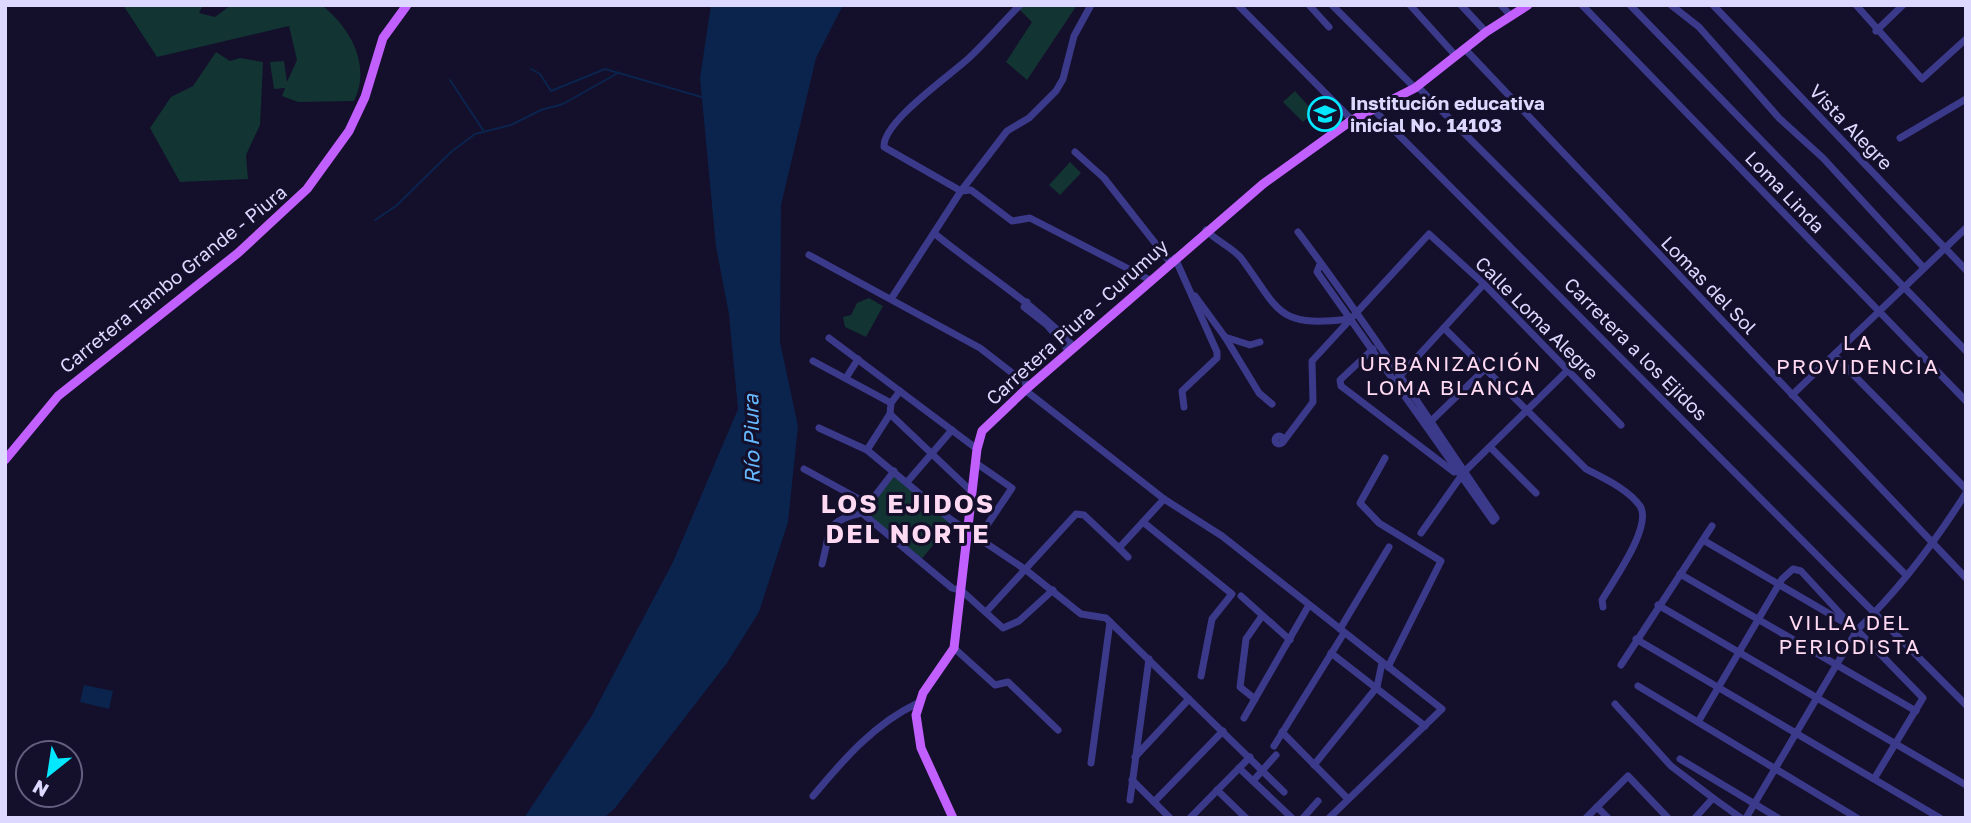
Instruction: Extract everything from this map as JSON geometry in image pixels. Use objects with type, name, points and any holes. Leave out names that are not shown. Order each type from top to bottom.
[{"type":"main road","name":"Carretera Tambo Grande - Piura","points":[[5,460],[58,396],[239,253],[307,190],[349,131],[365,97],[383,38],[407,5]]},
{"type":"main road","name":"Carretera Piura - Curumuy","points":[[918,703],[954,648],[977,449],[982,431],[1206,230],[1263,184],[1352,120],[1416,87],[1464,48],[1528,5]]},
{"type":"main road","points":[[918,703],[916,732],[920,748],[953,818]]},
{"type":"street","points":[[1020,5],[971,57],[896,122],[884,141],[888,152],[961,191],[971,190],[1012,221],[1030,218],[1150,280]]},
{"type":"street","points":[[891,299],[961,191],[1010,128],[1028,118],[1056,92],[1063,79],[1074,36],[1091,5]]},
{"type":"street","points":[[1238,5],[1352,120]]},
{"type":"street","points":[[1309,5],[1329,27]]},
{"type":"street","points":[[1332,5],[1906,575]]},
{"type":"street","points":[[1410,5],[1455,55]]},
{"type":"street","points":[[1461,5],[1486,32]]},
{"type":"street","points":[[1501,5],[1510,15]]},
{"type":"street","name":"Loma Linda","points":[[1582,5],[1966,401]]},
{"type":"street","points":[[1629,5],[1966,351]]},
{"type":"street","points":[[1671,5],[1699,27],[1779,118],[1823,158],[1924,268]]},
{"type":"street","name":"Vista Alegre","points":[[1713,5],[1966,270]]},
{"type":"street","points":[[1856,5],[1876,31],[1922,79],[1966,39]]},
{"type":"street","points":[[1876,31],[1903,5]]},
{"type":"street","name":"Lomas del Sol","points":[[1464,48],[1966,578]]},
{"type":"street","points":[[1900,138],[1966,99]]},
{"type":"street","name":"Carretera a los Ejidos","points":[[1373,108],[1966,705]]},
{"type":"street","points":[[1075,152],[1104,178],[1172,260],[1210,320],[1225,337],[1259,393],[1272,404]]},
{"type":"street","points":[[1792,395],[1966,228]]},
{"type":"street","points":[[1206,230],[1240,256],[1256,283],[1283,314],[1295,320],[1315,323],[1352,317]]},
{"type":"street","points":[[1298,232],[1320,264],[1317,272],[1352,317],[1429,424],[1462,474],[1493,521],[1496,518],[1462,474],[1341,386],[1340,380],[1374,348]]},
{"type":"street","points":[[934,233],[1005,289],[1027,302],[1071,349]]},
{"type":"street","name":"Calle Loma Alegre","points":[[1352,317],[1429,234],[1485,285],[1621,425]]},
{"type":"street","points":[[809,255],[980,348],[1164,499],[1222,536],[1441,709],[1329,818]]},
{"type":"street","points":[[1182,274],[1217,352],[1217,358],[1182,391],[1184,407]]},
{"type":"street","points":[[1397,379],[1485,285]]},
{"type":"street","points":[[1282,439],[1290,435],[1313,402],[1311,363],[1352,317]]},
{"type":"street","points":[[1444,328],[1586,469],[1640,506],[1643,516],[1641,532],[1602,600],[1603,607]]},
{"type":"street","points":[[1225,337],[1250,345],[1260,342]]},
{"type":"street","points":[[829,338],[977,449]]},
{"type":"street","points":[[1615,704],[1671,766],[1744,818],[1818,698],[1855,628],[1876,612],[1932,543],[1966,491],[1834,355]]},
{"type":"street","points":[[846,378],[858,359]]},
{"type":"street","points":[[813,361],[891,403]]},
{"type":"street","points":[[1429,424],[1485,369]]},
{"type":"street","points":[[1421,533],[1462,474],[1567,371]]},
{"type":"street","points":[[867,450],[890,414],[891,403],[900,391]]},
{"type":"street","points":[[890,414],[972,492]]},
{"type":"street","points":[[819,428],[867,450],[908,481],[950,519],[1026,570],[1081,614],[1102,616],[1110,622],[1285,792],[1275,802]]},
{"type":"street","points":[[908,481],[952,430]]},
{"type":"street","points":[[1490,447],[1536,493]]},
{"type":"street","points":[[1314,765],[1377,687],[1385,665],[1441,561],[1379,523],[1360,503],[1385,458]]},
{"type":"street","points":[[976,463],[1013,488],[979,537]]},
{"type":"street","points":[[804,469],[868,504]]},
{"type":"street","points":[[822,564],[835,522],[842,516],[862,513],[894,471]]},
{"type":"street","points":[[1119,548],[1164,499]]},
{"type":"street","points":[[862,513],[952,588],[962,591],[1003,628],[1019,621],[1053,590]]},
{"type":"street","points":[[986,612],[1076,514],[1084,515],[1128,557]]},
{"type":"street","points":[[1143,522],[1232,594],[1212,619],[1201,676]]},
{"type":"street","points":[[1621,665],[1712,526]]},
{"type":"street","points":[[1703,540],[1855,628]]},
{"type":"street","points":[[1274,746],[1331,653],[1389,547]]},
{"type":"street","points":[[1698,722],[1779,585],[1788,573],[1799,570],[1923,698],[1874,779]]},
{"type":"street","points":[[1681,574],[1916,711]]},
{"type":"street","points":[[1241,596],[1290,640]]},
{"type":"street","points":[[1244,718],[1309,605]]},
{"type":"street","points":[[1658,605],[1966,785]]},
{"type":"street","points":[[1255,698],[1240,687],[1246,639],[1262,616]]},
{"type":"street","points":[[1091,763],[1110,622]]},
{"type":"street","points":[[1636,639],[1940,818]]},
{"type":"street","points":[[954,648],[995,685],[1008,682],[1058,730]]},
{"type":"street","points":[[1331,653],[1424,726]]},
{"type":"street","points":[[1130,800],[1149,659]]},
{"type":"street","points":[[1638,686],[1857,818]]},
{"type":"street","points":[[1135,757],[1189,699]]},
{"type":"street","points":[[813,796],[842,761],[865,740],[901,711],[918,703]]},
{"type":"street","points":[[1154,802],[1223,731]]},
{"type":"street","points":[[1282,732],[1348,799]]},
{"type":"street","points":[[1253,781],[1276,755]]},
{"type":"street","points":[[1194,817],[1250,757]]},
{"type":"street","points":[[1680,759],[1777,818]]},
{"type":"street","points":[[1239,768],[1292,818]]},
{"type":"street","points":[[1586,818],[1628,776],[1668,818]]},
{"type":"street","points":[[1132,780],[1170,818]]},
{"type":"street","points":[[1217,790],[1246,818]]},
{"type":"street","points":[[1695,818],[1713,798]]},
{"type":"street","points":[[1303,818],[1318,801]]},
{"type":"street","points":[[1597,807],[1608,818]]},
{"type":"green space","points":[[123,5],[203,5],[199,13],[215,17],[231,5],[326,5],[324,7],[343,27],[356,50],[359,88],[354,101],[298,102],[282,96],[285,88],[274,89],[270,62],[284,61],[287,82],[297,60],[289,26],[157,57]]},
{"type":"green space","points":[[1023,5],[1077,5],[1027,80],[1006,62],[1032,22],[1019,9]]},
{"type":"green space","points":[[216,52],[230,61],[240,58],[263,62],[260,125],[246,155],[248,179],[180,182],[150,128],[171,97],[193,86]]},
{"type":"green space","points":[[1295,91],[1314,112],[1303,122],[1283,102]]},
{"type":"green space","points":[[1070,162],[1081,173],[1060,195],[1049,185]]},
{"type":"green space","points":[[869,298],[883,306],[866,337],[845,327],[843,317],[851,315],[857,303]]},
{"type":"green space","points":[[892,475],[951,523],[921,560],[865,514]]},
{"type":"water","name":"Río Piura","points":[[711,5],[843,5],[816,58],[781,205],[780,342],[798,426],[788,522],[759,612],[727,663],[615,808],[604,818],[524,818],[591,717],[673,562],[738,409],[729,314],[716,247],[700,78]]},
{"type":"water","points":[[84,685],[113,691],[109,709],[80,702]]},
{"type":"waterway","points":[[531,69],[540,74],[551,91],[605,69],[705,98]]},
{"type":"waterway","points":[[375,220],[396,206],[451,152],[475,134],[511,125],[541,110],[563,104],[618,73]]},
{"type":"waterway","points":[[450,80],[483,130]]},
{"type":"place","name":"Institución educativa inicial No. 14103","points":[[1325,114]]},
{"type":"district","name":"LA PROVIDENCIA","points":[[1858,355]]},
{"type":"district","name":"URBANIZACIÓN LOMA BLANCA","points":[[1451,376]]},
{"type":"district","name":"LOS EJIDOS DEL NORTE","points":[[908,519]]},
{"type":"district","name":"VILLA DEL PERIODISTA","points":[[1850,635]]}]
